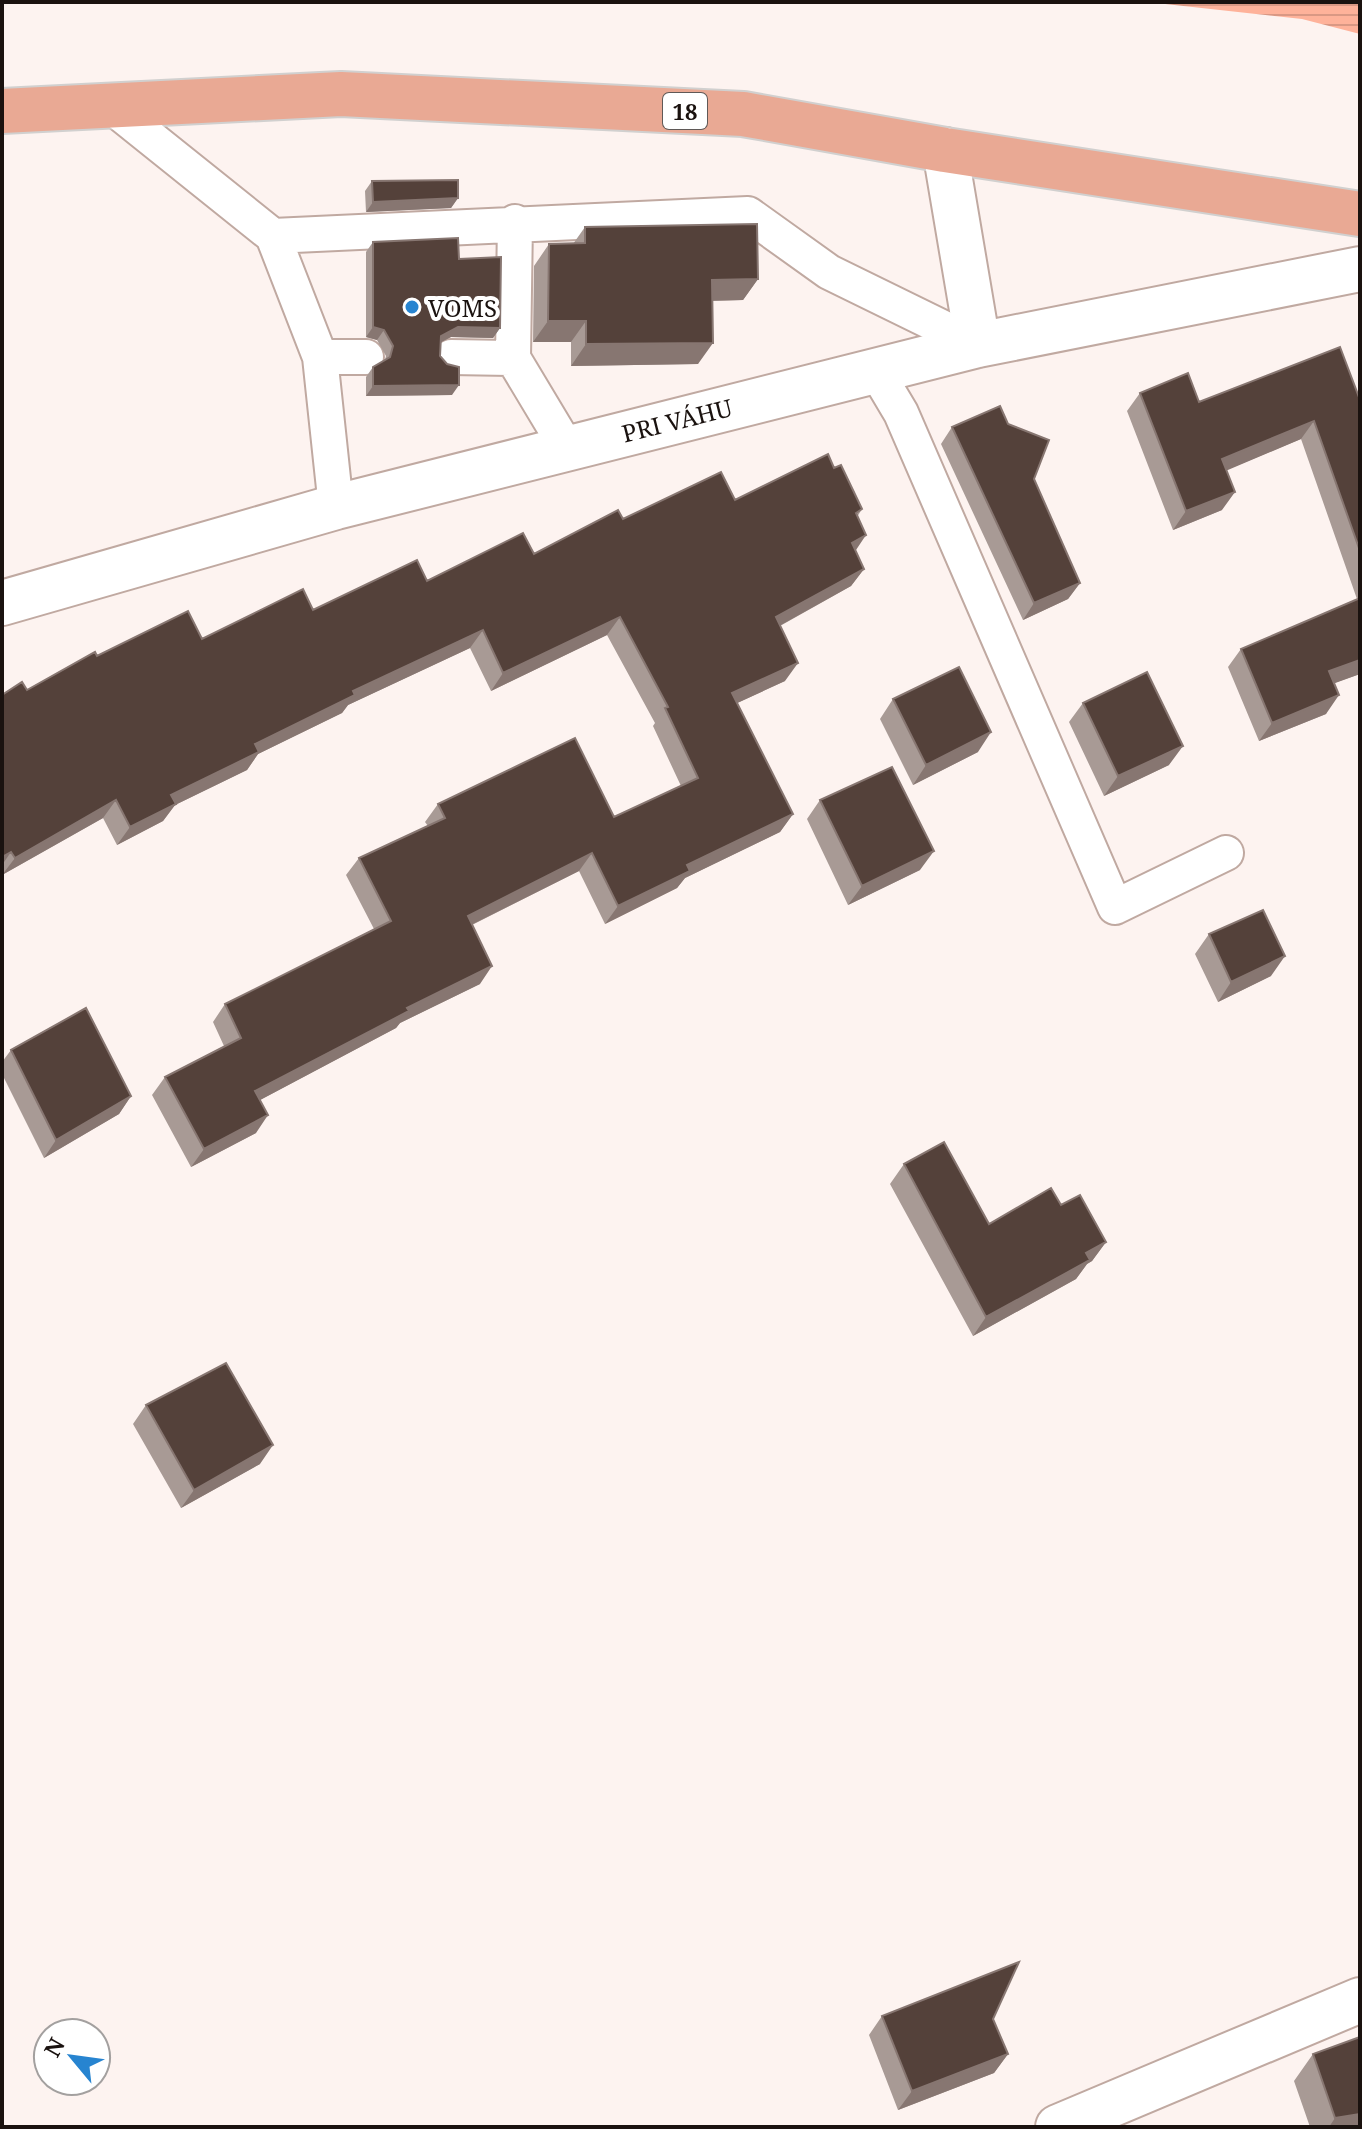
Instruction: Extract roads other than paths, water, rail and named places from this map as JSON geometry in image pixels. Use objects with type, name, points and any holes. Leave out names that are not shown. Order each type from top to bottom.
[{"type":"main road","name":"18","points":[[2,111],[341,94],[743,114],[945,150],[1360,214]]},
{"type":"street","points":[[945,150],[978,345]]},
{"type":"street","name":"PRI VÁHU","points":[[2,603],[336,507],[978,345],[1360,269]]},
{"type":"street","points":[[1058,2127],[1360,2000]]},
{"type":"lane","points":[[112,107],[273,236],[320,357],[336,507]]},
{"type":"lane","points":[[273,236],[515,222],[748,214],[829,272],[978,345]]},
{"type":"lane","points":[[515,222],[513,358],[567,448]]},
{"type":"lane","points":[[320,357],[366,357]]},
{"type":"lane","points":[[451,357],[513,358]]},
{"type":"lane","points":[[876,371],[901,413],[1115,907],[1226,853]]},
{"type":"place","name":"VOMS","points":[[412,307]]}]
